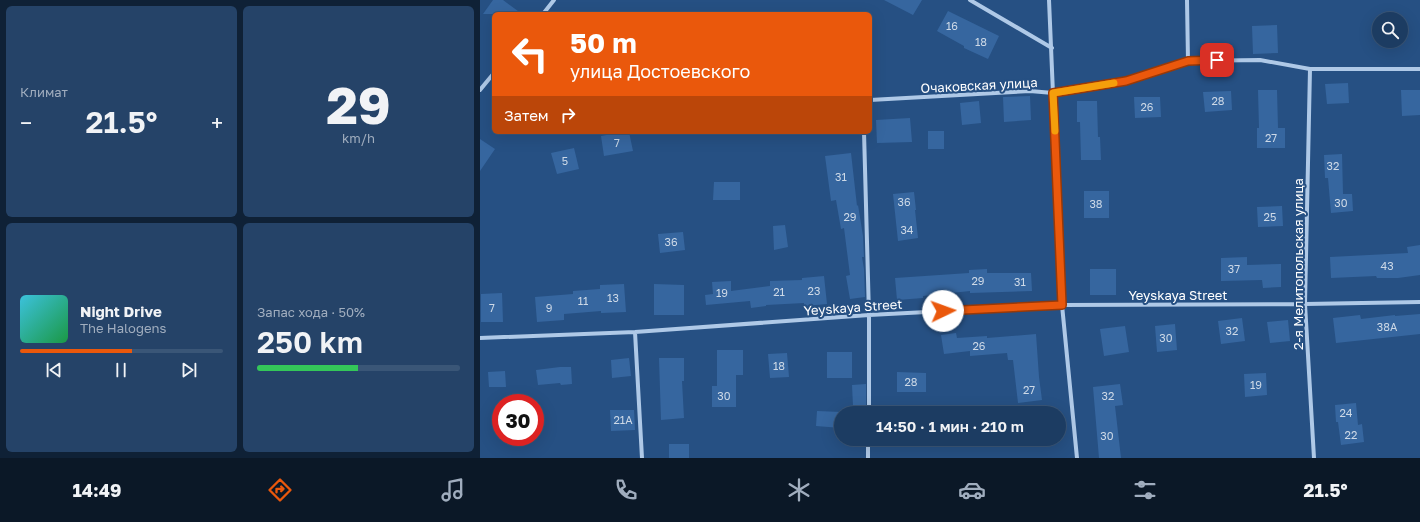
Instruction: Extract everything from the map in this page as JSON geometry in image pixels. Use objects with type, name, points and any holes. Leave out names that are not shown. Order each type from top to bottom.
[{"type":"street","points":[[545,12],[554,0]]},
{"type":"street","points":[[970,0],[1052,48]]},
{"type":"street","points":[[1049,0],[1062,305],[1077,458]]},
{"type":"street","points":[[1187,0],[1188,61]]},
{"type":"street","name":"Очаковская улица","points":[[872,100],[1030,90],[1053,93],[1126,81],[1188,61],[1260,60],[1310,69],[1420,69]]},
{"type":"street","name":"2-я Мелитопольская улица","points":[[1310,69],[1305,304],[1314,458]]},
{"type":"street","points":[[480,90],[492,75]]},
{"type":"street","points":[[864,134],[869,315],[869,406]]},
{"type":"street","name":"Yeyskaya Street","points":[[480,338],[635,332],[869,315],[1062,305],[1420,302]]},
{"type":"street","points":[[635,332],[642,458]]},
{"type":"street","points":[[868,446],[868,458]]},
{"type":"building","points":[[493,0],[503,0],[519,12],[492,12],[492,14],[483,14]]},
{"type":"building","points":[[884,0],[922,0],[913,15]]},
{"type":"building","points":[[948,11],[999,36],[988,59],[964,48],[964,46],[937,31]]},
{"type":"building","points":[[1277,25],[1278,53],[1253,54],[1252,26]]},
{"type":"building","points":[[1348,83],[1349,103],[1327,104],[1325,84]]},
{"type":"building","points":[[1258,90],[1277,90],[1278,128],[1285,128],[1285,148],[1257,148],[1257,128],[1259,128]]},
{"type":"building","points":[[1401,90],[1420,90],[1420,115],[1402,116]]},
{"type":"building","points":[[1231,91],[1232,110],[1205,112],[1203,92]]},
{"type":"building","points":[[1030,96],[1031,120],[1004,122],[1003,97]]},
{"type":"building","points":[[1134,97],[1160,97],[1161,117],[1135,118]]},
{"type":"building","points":[[979,101],[981,123],[962,125],[960,103]]},
{"type":"building","points":[[1077,101],[1097,101],[1098,137],[1100,137],[1101,160],[1081,160],[1080,122],[1077,122]]},
{"type":"building","points":[[910,118],[912,142],[877,143],[876,120]]},
{"type":"building","points":[[928,131],[944,131],[944,149],[928,149]]},
{"type":"building","points":[[612,134],[629,134],[633,151],[604,156],[601,136]]},
{"type":"building","points":[[480,139],[495,149],[480,171]]},
{"type":"building","points":[[574,148],[579,169],[557,174],[551,153]]},
{"type":"building","points":[[851,153],[857,206],[858,205],[863,236],[864,257],[862,257],[865,297],[850,299],[846,276],[850,275],[844,228],[841,229],[836,200],[831,201],[825,156]]},
{"type":"building","points":[[1342,154],[1343,194],[1352,194],[1353,211],[1331,213],[1328,178],[1325,178],[1324,155]]},
{"type":"building","points":[[714,182],[740,182],[740,200],[713,200]]},
{"type":"building","points":[[1084,191],[1109,191],[1109,218],[1084,218]]},
{"type":"building","points":[[914,192],[918,238],[898,241],[893,194]]},
{"type":"building","points":[[1282,206],[1283,226],[1258,227],[1257,207]]},
{"type":"building","points":[[785,225],[788,247],[774,250],[773,226]]},
{"type":"building","points":[[683,232],[685,250],[660,253],[658,234]]},
{"type":"building","points":[[1420,245],[1420,275],[1398,278],[1377,278],[1376,276],[1331,278],[1330,257],[1408,253],[1407,247]]},
{"type":"building","points":[[1247,257],[1247,265],[1281,264],[1281,287],[1263,288],[1262,280],[1221,281],[1221,258]]},
{"type":"building","points":[[987,269],[987,273],[1031,273],[1032,291],[970,293],[970,291],[897,300],[895,278],[969,273],[969,270]]},
{"type":"building","points":[[1090,269],[1116,269],[1116,295],[1090,295]]},
{"type":"building","points":[[824,276],[827,304],[804,306],[804,303],[766,305],[751,308],[750,301],[706,305],[705,295],[713,294],[712,282],[731,281],[731,291],[770,286],[770,281],[802,280],[802,278]]},
{"type":"building","points":[[624,284],[626,312],[601,313],[601,311],[564,314],[564,320],[537,322],[535,297],[573,294],[573,291],[600,289],[600,285]]},
{"type":"building","points":[[654,284],[684,285],[684,315],[654,315]]},
{"type":"building","points":[[502,293],[503,322],[481,322],[481,294]]},
{"type":"building","points":[[1420,314],[1420,334],[1336,343],[1333,318],[1360,315],[1361,319]]},
{"type":"building","points":[[1242,318],[1245,341],[1221,344],[1218,321]]},
{"type":"building","points":[[1288,320],[1290,341],[1270,343],[1267,322]]},
{"type":"building","points":[[1175,324],[1177,350],[1157,352],[1155,326]]},
{"type":"building","points":[[1125,326],[1129,352],[1104,356],[1100,329]]},
{"type":"building","points":[[956,333],[957,338],[987,336],[987,338],[1036,334],[1042,400],[1018,403],[1013,360],[1008,360],[1007,353],[970,356],[970,351],[944,354],[941,335]]},
{"type":"building","points":[[717,350],[743,350],[743,375],[736,375],[736,407],[712,407],[712,386],[717,386]]},
{"type":"building","points":[[827,352],[852,352],[852,378],[827,378]]},
{"type":"building","points":[[787,353],[789,377],[770,378],[768,354]]},
{"type":"building","points":[[629,358],[631,376],[612,378],[611,360]]},
{"type":"building","points":[[659,358],[684,358],[684,381],[682,381],[684,418],[661,420]]},
{"type":"building","points":[[571,367],[572,384],[561,385],[560,383],[538,385],[536,370]]},
{"type":"building","points":[[505,371],[506,387],[489,387],[488,372]]},
{"type":"building","points":[[897,372],[926,373],[926,392],[897,392]]},
{"type":"building","points":[[1266,373],[1267,395],[1245,397],[1244,374]]},
{"type":"building","points":[[866,384],[866,405],[853,406],[852,385]]},
{"type":"building","points":[[1120,384],[1123,405],[1115,406],[1121,458],[1099,458],[1093,387]]},
{"type":"building","points":[[1356,403],[1358,425],[1362,424],[1364,442],[1341,445],[1338,422],[1336,422],[1335,405]]},
{"type":"building","points":[[610,410],[634,410],[635,430],[611,431]]},
{"type":"building","points":[[817,411],[834,412],[834,427],[816,426]]},
{"type":"building","points":[[669,444],[689,444],[689,458],[669,458]]},
{"type":"slow traffic","points":[[1055,131],[1053,93],[1114,83]]},
{"type":"route","points":[[943,311],[1062,305],[1053,93],[1126,81],[1188,61],[1217,60]]}]
